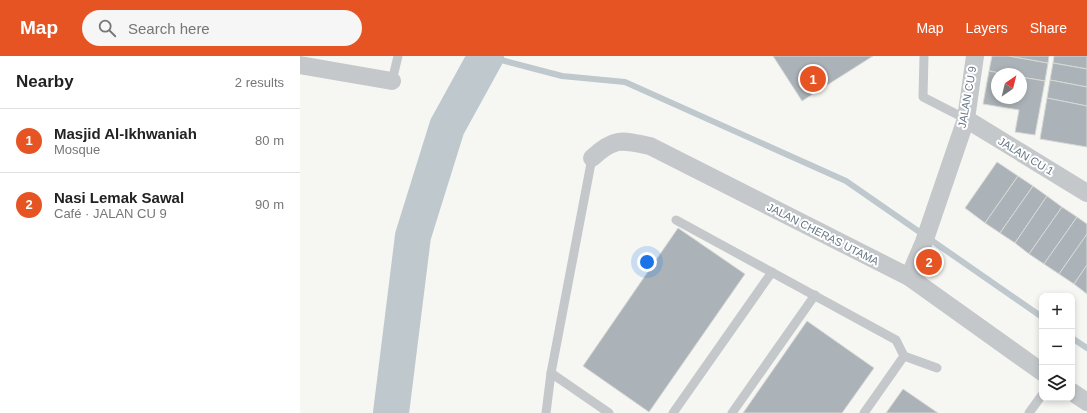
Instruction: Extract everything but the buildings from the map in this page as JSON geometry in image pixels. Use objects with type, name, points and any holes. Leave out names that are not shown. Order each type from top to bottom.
[{"type":"street","name":"JALAN CU 9","points":[[908,278],[924,242],[966,119],[975,56]]},
{"type":"street","points":[[300,65],[392,81]]},
{"type":"street","name":"JALAN CU 1","points":[[966,119],[1087,193]]},
{"type":"street","name":"JALAN CHERAS UTAMA","points":[[592,158],[605,146],[623,140],[650,146],[908,278],[1039,370]]},
{"type":"street","points":[[1075,394],[1087,402]]},
{"type":"lane","points":[[392,81],[398,56]]},
{"type":"lane","points":[[924,56],[923,97],[966,119]]},
{"type":"lane","points":[[546,413],[551,373],[592,158]]},
{"type":"lane","points":[[676,220],[896,340],[904,356],[937,368]]},
{"type":"lane","points":[[673,413],[772,272]]},
{"type":"lane","points":[[732,413],[815,295]]},
{"type":"lane","points":[[864,413],[904,356]]},
{"type":"lane","points":[[551,373],[609,413]]},
{"type":"lane","points":[[1029,413],[1039,399]]},
{"type":"waterway","points":[[486,56],[562,76],[625,82],[846,181],[1039,315]]},
{"type":"waterway","points":[[391,413],[413,236],[447,127],[486,56]]},
{"type":"waterway","points":[[1075,340],[1087,348]]},
{"type":"place","name":"Masjid Al-Ikhwaniah","points":[[813,79]]},
{"type":"place","name":"Nasi Lemak Sawal","points":[[929,262]]}]
